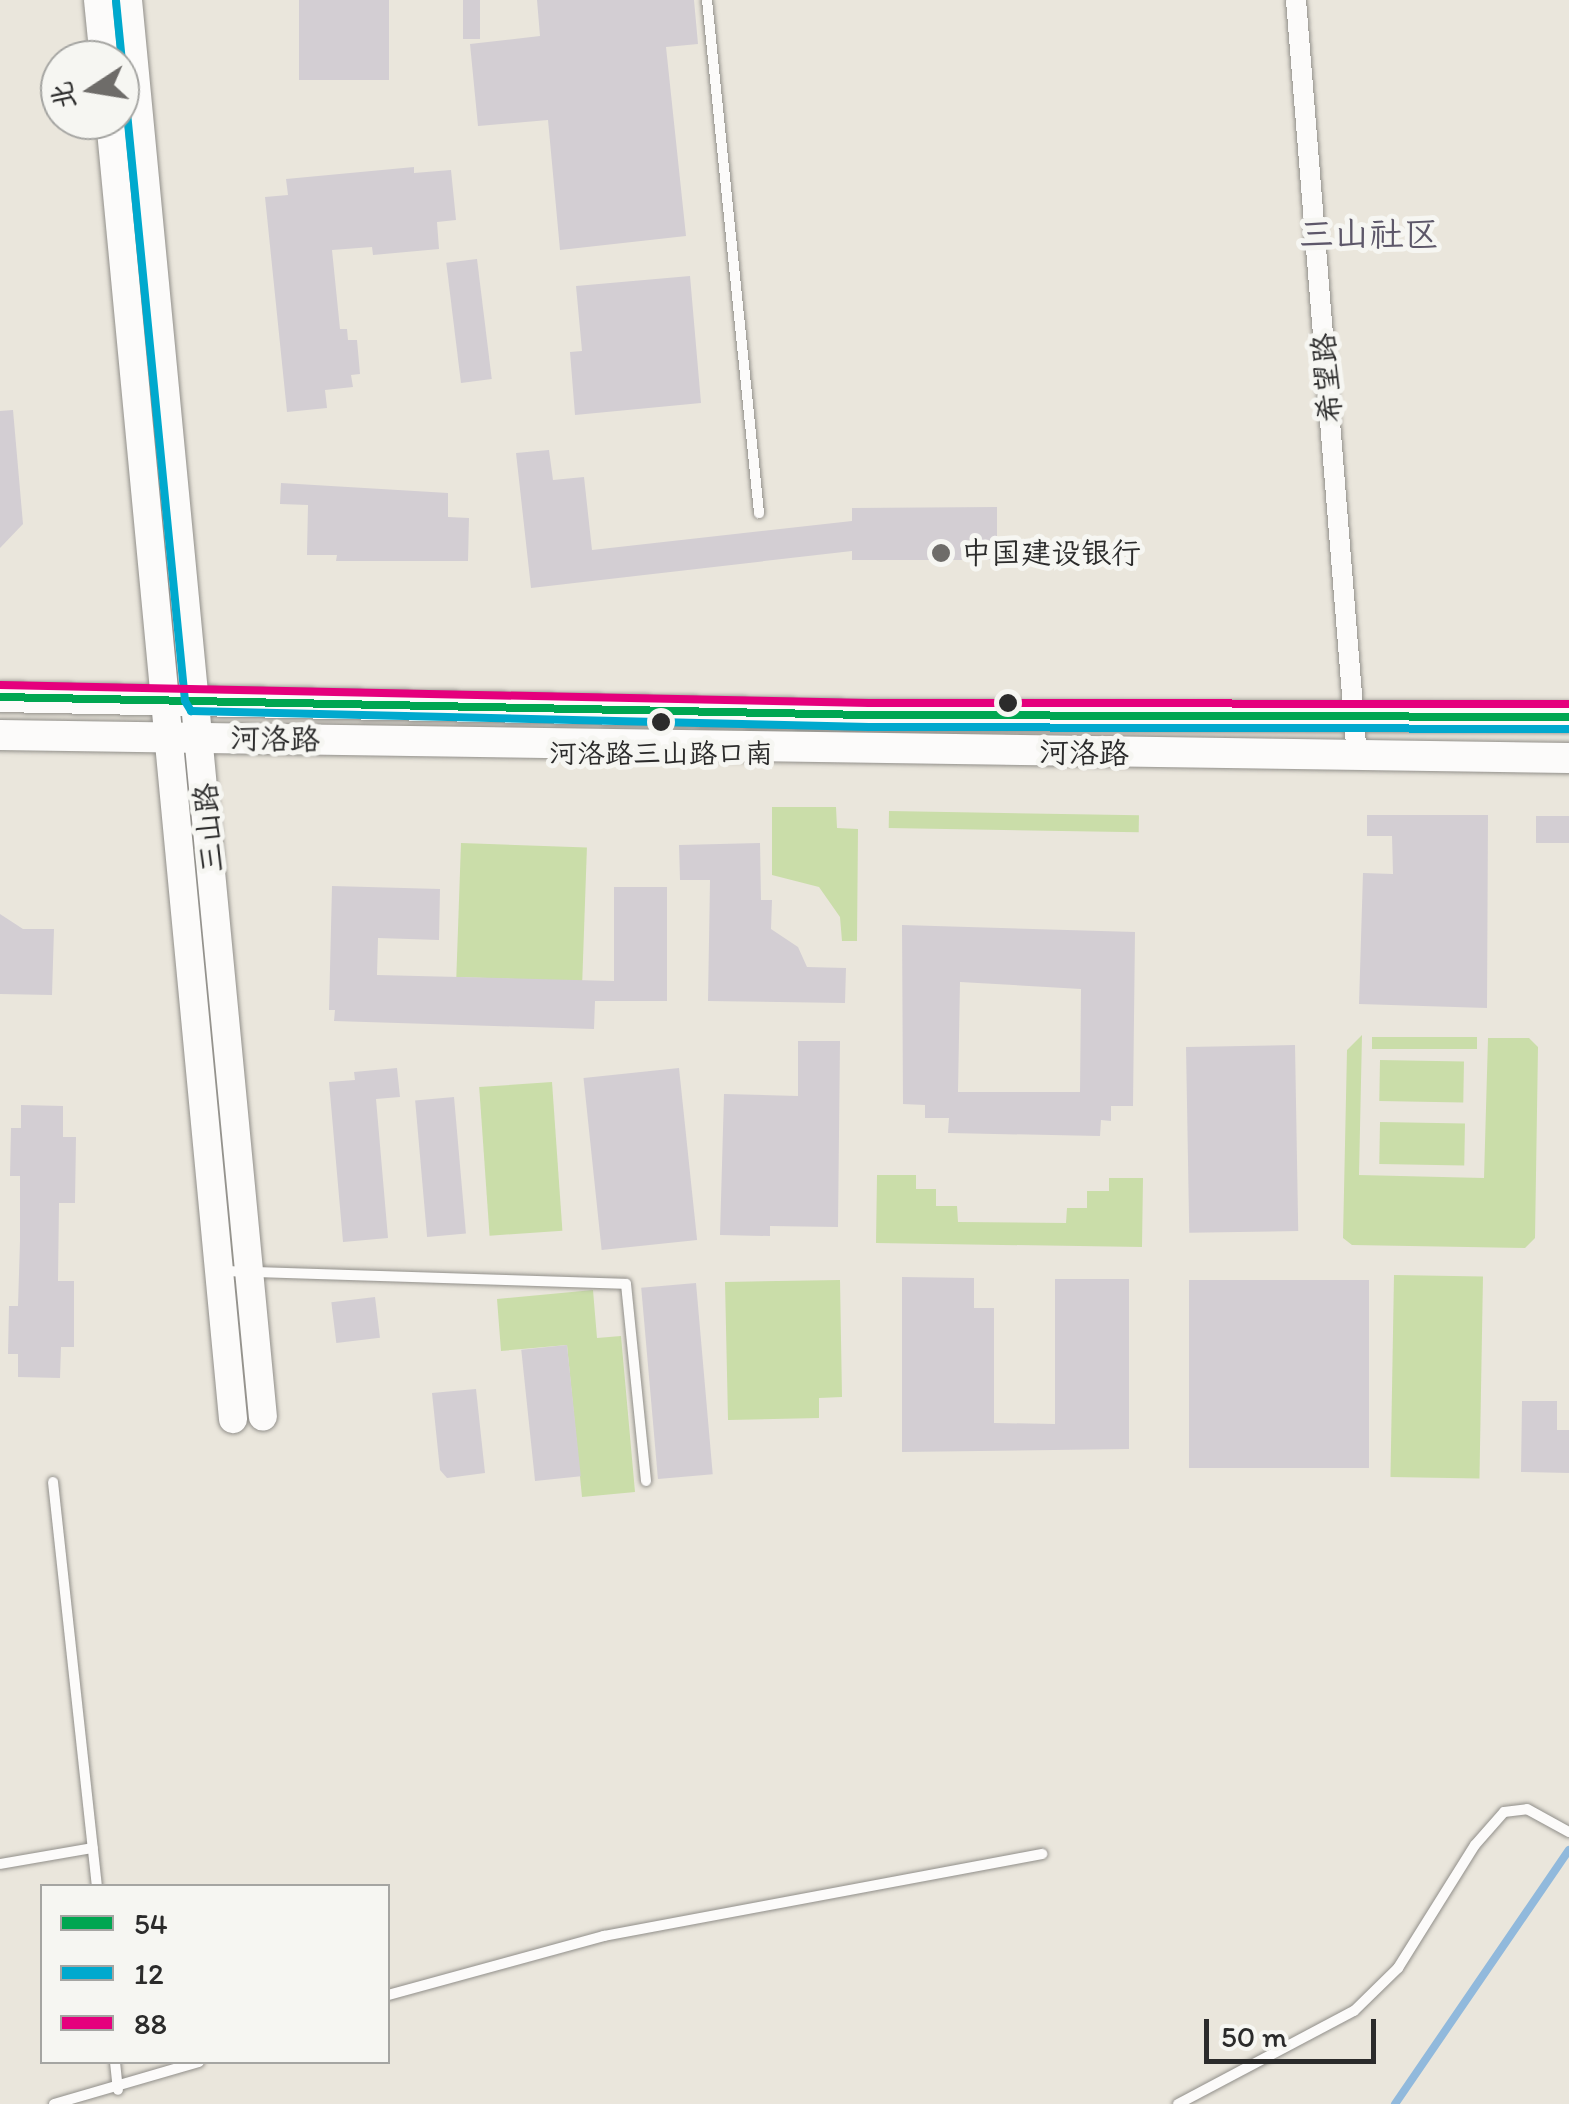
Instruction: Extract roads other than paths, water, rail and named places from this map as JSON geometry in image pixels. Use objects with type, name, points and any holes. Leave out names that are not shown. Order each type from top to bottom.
[{"type":"main road","name":"河洛路","points":[[0,697],[869,715],[1356,712],[1569,718]]},
{"type":"main road","name":"河洛路","points":[[0,734],[1569,758]]},
{"type":"street","points":[[98,0],[102,40]]},
{"type":"street","name":"三山路","points":[[128,0],[182,700]]},
{"type":"street","name":"希望路","points":[[1296,0],[1356,712],[1356,756]]},
{"type":"street","name":"三山路","points":[[112,140],[251,1273],[263,1417]]},
{"type":"street","name":"三山路","points":[[186,738],[233,1420]]},
{"type":"lane","points":[[707,0],[758,513]]},
{"type":"lane","points":[[220,1271],[626,1284],[646,1481]]},
{"type":"lane","points":[[54,1482],[97,1884]]},
{"type":"lane","points":[[1178,2104],[1354,2011],[1398,1968],[1474,1845],[1504,1812],[1527,1809],[1569,1832]]},
{"type":"lane","points":[[0,1864],[92,1848]]},
{"type":"lane","points":[[390,1994],[604,1936],[1042,1854]]},
{"type":"lane","points":[[115,2064],[118,2090]]},
{"type":"lane","points":[[54,2104],[118,2090],[193,2064]]},
{"type":"waterway","points":[[1395,2104],[1569,1850]]},
{"type":"place","name":"中国建设银行","points":[[941,553]]},
{"type":"place","name":"河洛路三山路口南","points":[[661,722]]},
{"type":"district","name":"三山社区","points":[[1369,234]]}]
